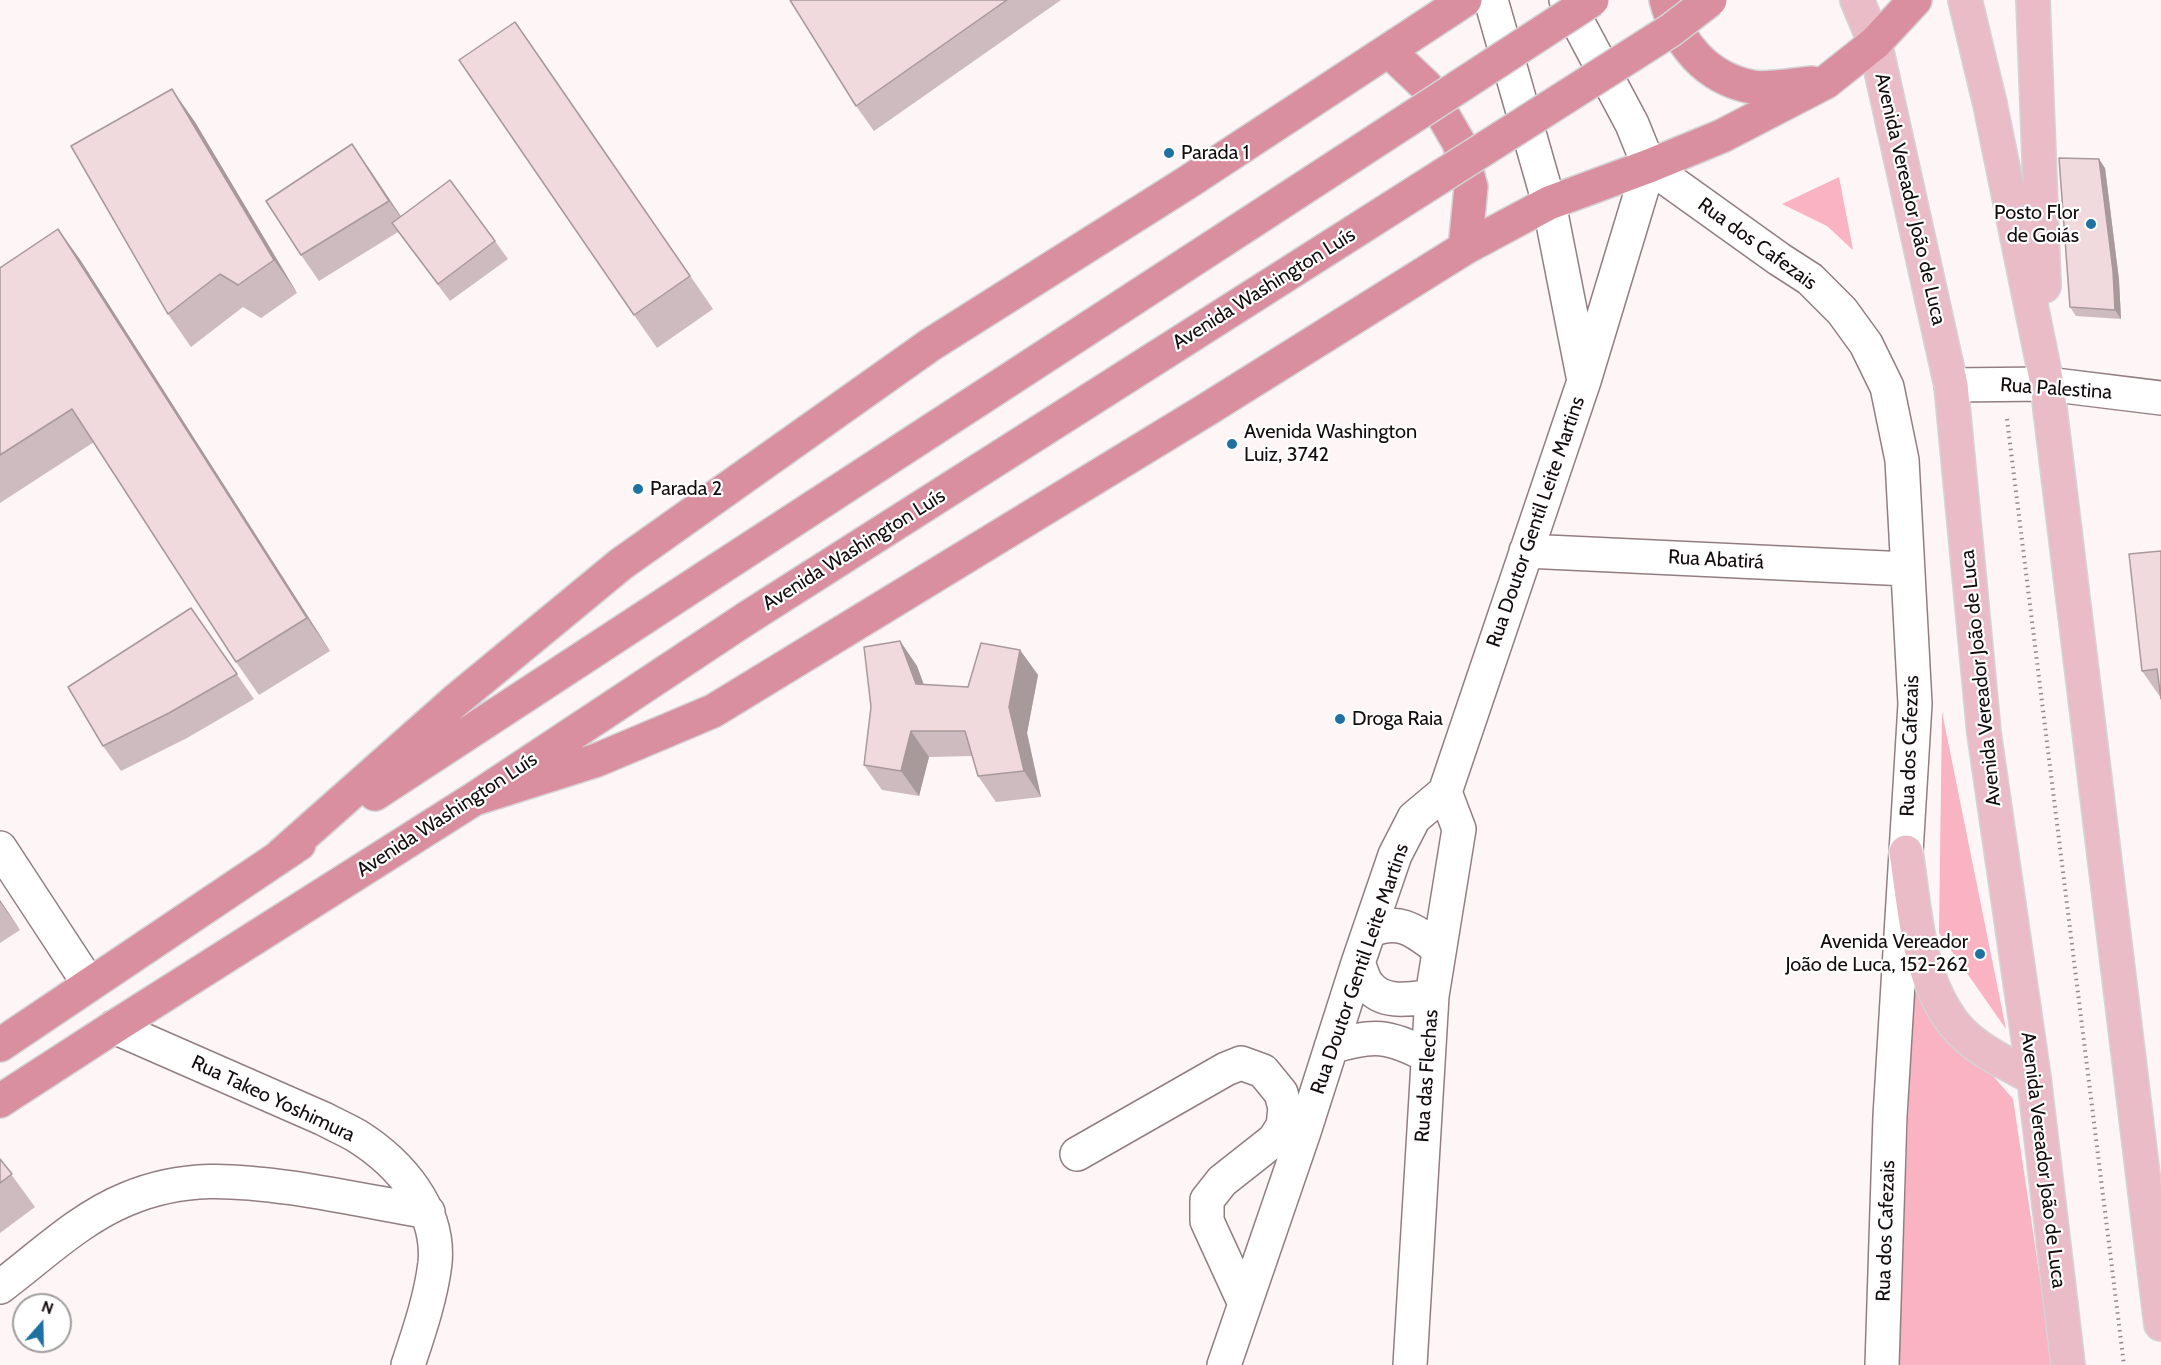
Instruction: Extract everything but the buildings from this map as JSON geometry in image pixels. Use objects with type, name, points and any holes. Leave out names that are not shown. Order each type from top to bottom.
[{"type":"highway","points":[[281,855],[455,701],[621,564],[930,345],[1188,182],[1465,0]]},
{"type":"highway","points":[[0,1045],[281,855],[1592,0]]},
{"type":"highway","points":[[1666,0],[1670,15],[1692,54],[1715,74],[1753,87],[1826,82]]},
{"type":"highway","name":"Avenida Washington Luís","points":[[0,1101],[474,799],[747,618],[1671,30],[1710,0]]},
{"type":"highway","points":[[474,799],[597,760],[713,711],[1216,404],[1465,248],[1549,203],[1722,136],[1826,82],[1875,43],[1915,0]]},
{"type":"highway","points":[[1389,51],[1426,86],[1459,143],[1471,187],[1465,248]]},
{"type":"main road","name":"Avenida Vereador João de Luca","points":[[1857,0],[1875,43],[1952,385],[1984,733],[2034,1078],[2068,1365]]},
{"type":"main road","points":[[1965,0],[1992,115],[2047,384],[2161,1324]]},
{"type":"main road","points":[[2033,0],[2047,384]]},
{"type":"main road","points":[[1906,852],[1924,964],[1954,1024],[1976,1045],[2034,1078]]},
{"type":"street","points":[[1491,0],[1549,203],[1584,381]]},
{"type":"street","points":[[1566,0],[1632,124],[1649,166]]},
{"type":"street","name":"Rua Doutor Gentil Leite Martins","points":[[1224,1365],[1305,1132],[1358,963],[1395,855],[1414,818],[1445,792],[1584,381],[1649,166]]},
{"type":"street","name":"Rua dos Cafezais","points":[[1649,166],[1810,279],[1842,311],[1866,344],[1887,387],[1902,460],[1915,704],[1890,1116],[1882,1365]]},
{"type":"street","name":"Rua Palestina","points":[[1952,385],[2047,384],[2161,393]]},
{"type":"street","name":"Rua Abatirá","points":[[1526,551],[1907,569]]},
{"type":"street","name":"Rua das Flechas","points":[[1410,1365],[1432,996],[1459,829],[1445,792]]},
{"type":"street","points":[[0,848],[89,984]]},
{"type":"street","points":[[1369,931],[1382,925],[1407,927],[1439,949]]},
{"type":"street","points":[[1358,963],[1367,985],[1380,995],[1401,1000],[1432,996]]},
{"type":"street","name":"Rua Takeo Yoshimura","points":[[114,1027],[315,1115],[357,1136],[388,1160],[411,1184],[428,1212],[435,1261],[429,1296],[408,1365]]},
{"type":"street","points":[[1331,1047],[1359,1039],[1376,1038],[1393,1040],[1428,1056]]},
{"type":"street","points":[[1077,1154],[1226,1069],[1241,1063],[1263,1071],[1281,1093],[1285,1108],[1283,1126],[1274,1140],[1222,1181],[1207,1200],[1207,1221],[1245,1304]]},
{"type":"street","points":[[0,1287],[85,1222],[125,1200],[159,1187],[200,1182],[240,1181],[333,1194],[428,1212]]},
{"type":"path","points":[[2003,383],[2124,1365]]},
{"type":"shaded area","points":[[1839,177],[1853,250],[1827,226],[1782,204]]},
{"type":"shaded area","points":[[1942,712],[2006,1029],[1939,933]]},
{"type":"shaded area","points":[[1913,984],[2013,1099],[2053,1365],[1899,1365]]},
{"type":"place","name":"Parada 1","points":[[1169,153]]},
{"type":"place","name":"Posto Flor de Goiás","points":[[2091,224]]},
{"type":"place","name":"Avenida Washington Luiz, 3742","points":[[1232,444]]},
{"type":"place","name":"Parada 2","points":[[638,489]]},
{"type":"place","name":"Droga Raia","points":[[1340,719]]},
{"type":"place","name":"Avenida Vereador João de Luca, 152-262","points":[[1980,954]]}]
